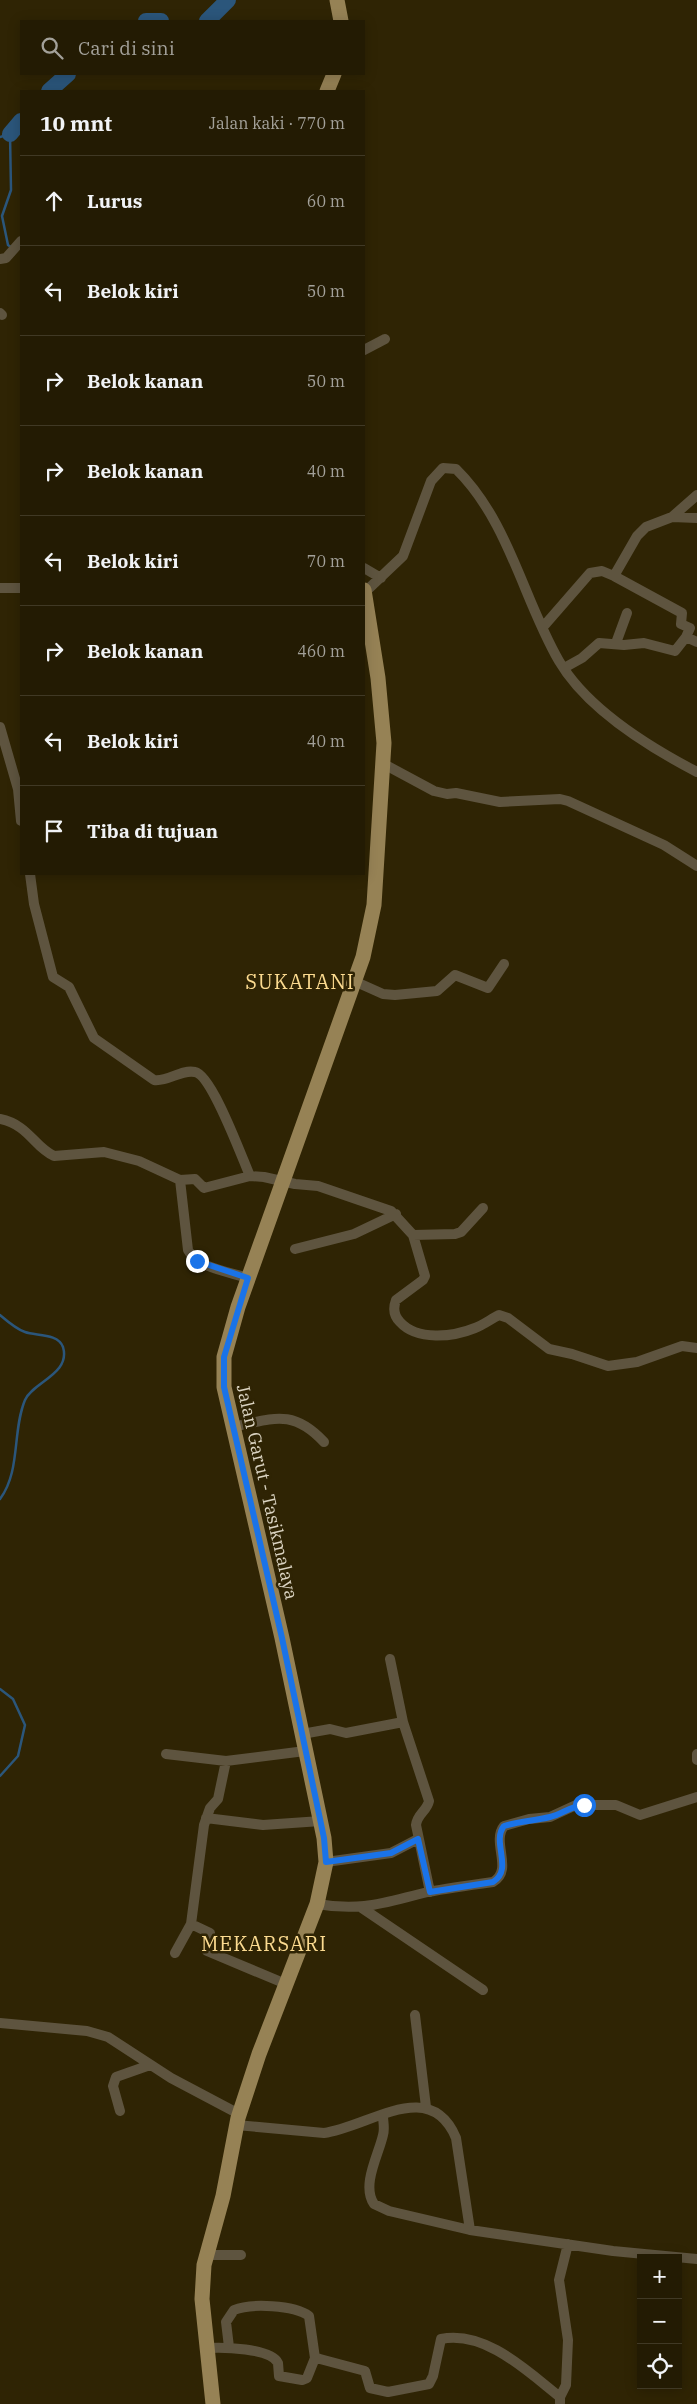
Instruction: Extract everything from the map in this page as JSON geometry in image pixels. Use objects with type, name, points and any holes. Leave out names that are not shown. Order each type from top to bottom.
[{"type":"main road","points":[[337,0],[341,20]]},
{"type":"main road","points":[[327,90],[334,75]]},
{"type":"main road","name":"Jalan Garut - Tasikmalaya","points":[[214,2404],[202,2283],[207,2255],[223,2196],[238,2119],[286,1984],[318,1904],[326,1862],[321,1821],[232,1427],[224,1387],[223,1368],[229,1334],[365,949],[374,905],[384,725],[365,599]]},
{"type":"street","points":[[365,349],[385,339]]},
{"type":"street","points":[[365,591],[402,556],[431,481],[443,468],[456,469],[478,492],[509,550],[543,627],[564,668],[578,688],[597,706],[634,733],[697,772]]},
{"type":"street","points":[[614,576],[637,536],[646,527],[672,516],[697,495]]},
{"type":"street","points":[[672,516],[697,518]]},
{"type":"street","points":[[365,569],[380,578]]},
{"type":"street","points":[[543,627],[590,573],[602,571],[682,613],[681,624],[690,628],[686,637],[675,651],[644,643],[624,645],[599,643],[582,658],[564,668]]},
{"type":"street","points":[[0,588],[20,588]]},
{"type":"street","points":[[616,643],[627,613]]},
{"type":"street","points":[[686,637],[697,642]]},
{"type":"street","points":[[0,727],[18,789],[20,810]]},
{"type":"street","points":[[382,763],[434,792],[456,793],[500,802],[560,799],[568,801],[664,845],[697,866]]},
{"type":"street","points":[[30,875],[34,904],[53,977],[69,987],[94,1038],[154,1080],[186,1072],[202,1075],[208,1082],[221,1108],[250,1176]]},
{"type":"street","points":[[354,981],[388,995],[433,992],[440,989],[455,975],[488,988],[504,964]]},
{"type":"street","points":[[0,1120],[14,1123],[28,1132],[52,1155],[104,1152],[139,1161],[180,1180],[195,1179],[202,1186],[208,1188],[250,1176],[318,1186],[396,1214],[412,1235],[424,1278],[402,1295],[394,1305],[400,1321],[412,1331],[429,1336],[470,1330],[499,1315],[503,1315],[549,1349],[572,1354],[608,1366],[637,1362],[682,1346],[697,1348]]},
{"type":"street","points":[[180,1180],[188,1250],[191,1257],[205,1264],[248,1278]]},
{"type":"street","points":[[412,1235],[455,1234],[461,1232],[483,1208]]},
{"type":"street","points":[[295,1249],[354,1234],[396,1214]]},
{"type":"street","points":[[232,1427],[288,1418],[308,1427],[324,1442]]},
{"type":"street","points":[[390,1659],[403,1722],[429,1801],[416,1820],[418,1839],[430,1892]]},
{"type":"street","points":[[302,1734],[330,1729],[346,1733],[403,1722]]},
{"type":"street","points":[[166,1754],[226,1761],[306,1751]]},
{"type":"street","points":[[697,1754],[697,1760]]},
{"type":"street","points":[[175,1953],[191,1924],[201,1838],[210,1808],[218,1799],[226,1761]]},
{"type":"street","points":[[318,1904],[338,1908],[362,1908],[430,1892],[493,1882],[498,1879],[502,1870],[499,1835],[504,1826],[523,1820],[550,1817],[576,1805],[616,1805],[640,1815],[697,1797]]},
{"type":"street","points":[[206,1818],[263,1825],[321,1821]]},
{"type":"street","points":[[326,1862],[391,1853],[418,1839]]},
{"type":"street","points":[[362,1908],[483,1990]]},
{"type":"street","points":[[191,1924],[210,1935],[207,1951],[286,1984]]},
{"type":"street","points":[[415,2015],[426,2107]]},
{"type":"street","points":[[0,2023],[87,2031],[108,2037],[238,2119],[324,2133],[337,2131],[406,2107],[426,2107],[442,2115],[451,2126],[456,2138],[470,2230]]},
{"type":"street","points":[[120,2111],[114,2086],[116,2077],[150,2065]]},
{"type":"street","points":[[383,2115],[384,2132],[373,2166],[370,2196],[374,2204],[388,2211],[470,2230],[697,2259]]},
{"type":"street","points":[[315,2358],[365,2371],[370,2388],[391,2392],[429,2384],[433,2376],[441,2339],[474,2340],[500,2353],[560,2400],[566,2386],[568,2340],[559,2280],[568,2244]]},
{"type":"street","points":[[207,2255],[241,2255]]},
{"type":"street","points":[[207,2348],[229,2347],[270,2354],[277,2359],[278,2376],[302,2380],[307,2378],[315,2358],[310,2316],[297,2308],[248,2306],[234,2310],[226,2322],[229,2347]]},
{"type":"waterway","points":[[208,20],[228,0]]},
{"type":"waterway","points":[[50,90],[67,75]]},
{"type":"waterway","points":[[10,134],[20,122]]},
{"type":"waterway","points":[[0,137],[10,134],[11,190],[2,216],[8,245],[12,248]]},
{"type":"waterway","points":[[0,1315],[22,1331],[56,1339],[63,1347],[64,1356],[62,1364],[57,1371],[35,1388],[25,1400],[21,1412],[11,1476],[7,1488],[0,1499]]},
{"type":"waterway","points":[[0,1689],[13,1699],[25,1725],[18,1756],[0,1776]]},
{"type":"district","name":"SUKATANI","points":[[300,982]]},
{"type":"district","name":"MEKARSARI","points":[[264,1944]]},
{"type":"route","points":[[197,1261],[248,1278],[229,1334],[224,1357],[224,1387],[282,1638],[324,1838],[326,1862],[391,1853],[418,1839],[430,1892],[493,1882],[498,1879],[502,1870],[499,1835],[504,1826],[529,1819],[550,1817],[570,1807],[584,1805]]}]
